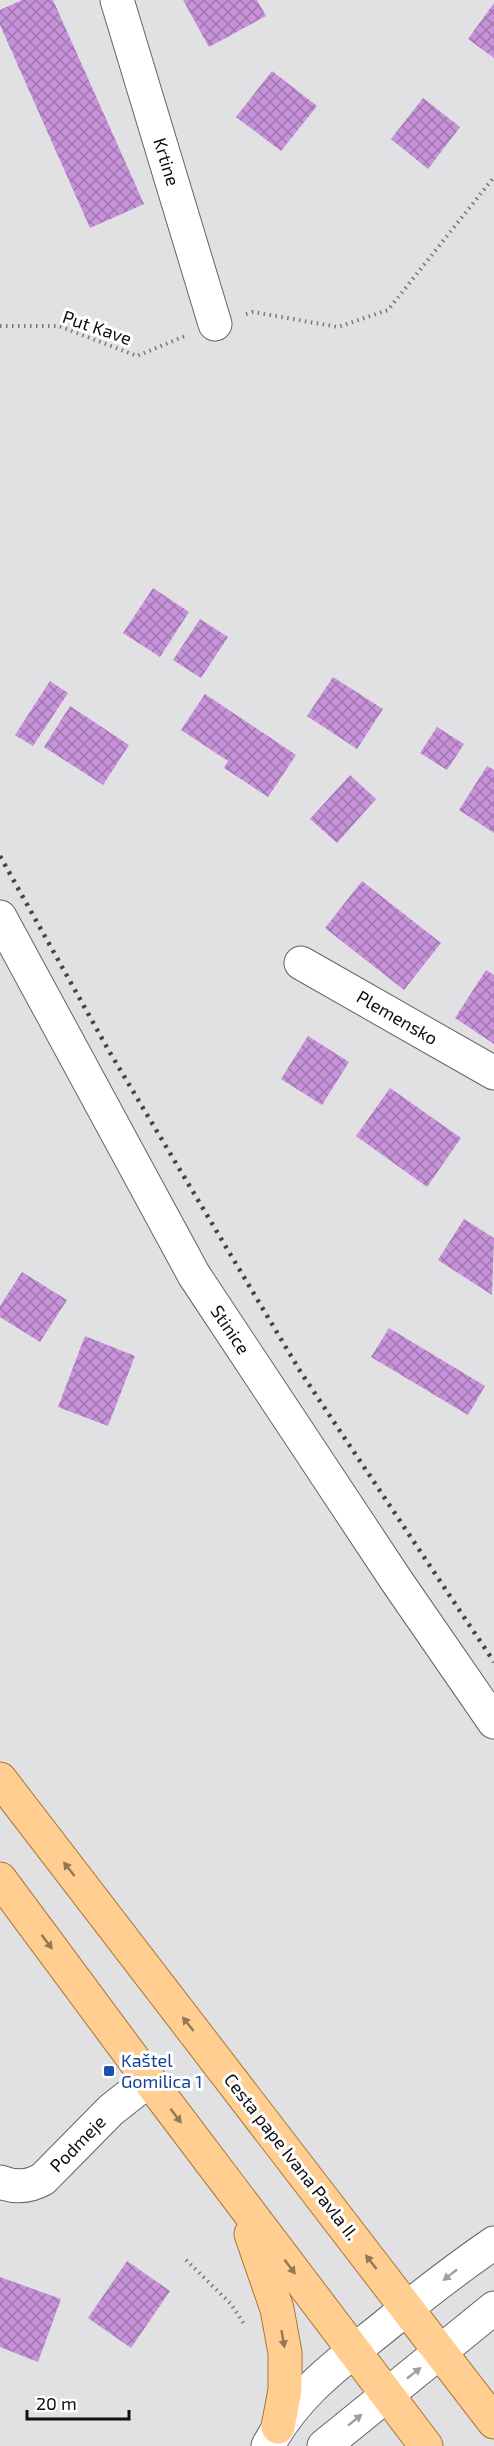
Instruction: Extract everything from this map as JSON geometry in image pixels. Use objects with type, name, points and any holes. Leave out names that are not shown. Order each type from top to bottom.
[{"type":"main road","name":"Cesta pape Ivana Pavla II.","points":[[0,1779],[494,2422]]},
{"type":"main road","points":[[0,1879],[426,2446]]},
{"type":"main road","points":[[242,2203],[277,2309],[285,2353],[285,2390],[273,2437]]},
{"type":"street","name":"Krtine","points":[[117,0],[215,324]]},
{"type":"street","name":"Stinice","points":[[0,917],[194,1275],[389,1570],[494,1722]]},
{"type":"street","name":"Plemensko","points":[[301,963],[494,1073]]},
{"type":"street","name":"Podmeje","points":[[0,2182],[10,2186],[31,2186],[43,2179],[111,2110],[149,2080]]},
{"type":"street","points":[[273,2437],[292,2406],[314,2383],[407,2308],[494,2243]]},
{"type":"street","points":[[324,2446],[494,2308]]},
{"type":"path","name":"Put Kave","points":[[0,326],[59,326],[137,356],[215,324],[253,312],[338,327],[388,310],[494,177]]},
{"type":"building","points":[[22,0],[53,0],[144,204],[90,228],[0,25],[0,10]]},
{"type":"building","points":[[183,0],[257,0],[266,16],[209,47]]},
{"type":"building","points":[[494,3],[494,58],[468,39]]},
{"type":"building","points":[[272,71],[317,106],[281,151],[236,117]]},
{"type":"building","points":[[423,98],[460,127],[428,169],[391,139]]},
{"type":"building","points":[[153,588],[189,612],[160,657],[123,633]]},
{"type":"building","points":[[200,619],[228,637],[201,678],[173,660]]},
{"type":"building","points":[[333,677],[383,709],[357,749],[307,716]]},
{"type":"building","points":[[50,681],[68,693],[33,746],[15,735]]},
{"type":"building","points":[[205,694],[296,755],[268,797],[224,768],[228,761],[181,730]]},
{"type":"building","points":[[70,706],[129,745],[103,785],[44,747]]},
{"type":"building","points":[[437,727],[464,744],[447,770],[420,753]]},
{"type":"building","points":[[487,766],[494,770],[494,833],[459,810]]},
{"type":"building","points":[[350,775],[376,799],[337,843],[310,819]]},
{"type":"building","points":[[362,881],[441,943],[404,990],[325,928]]},
{"type":"building","points":[[486,970],[494,975],[494,1044],[455,1018]]},
{"type":"building","points":[[308,1036],[349,1062],[322,1105],[281,1079]]},
{"type":"building","points":[[390,1088],[461,1138],[427,1187],[356,1136]]},
{"type":"building","points":[[464,1219],[494,1238],[492,1295],[438,1260]]},
{"type":"building","points":[[22,1272],[67,1300],[40,1342],[0,1317],[0,1306]]},
{"type":"building","points":[[389,1328],[485,1386],[468,1415],[371,1357]]},
{"type":"building","points":[[85,1336],[135,1356],[108,1426],[58,1407]]},
{"type":"building","points":[[127,2261],[170,2291],[131,2348],[88,2318]]},
{"type":"building","points":[[0,2277],[61,2299],[38,2362],[0,2347]]},
{"type":"railway","points":[[0,856],[109,1051],[300,1371],[494,1662]]},
{"type":"place","name":"Kaštel Gomilica 1","points":[[109,2071]]}]
